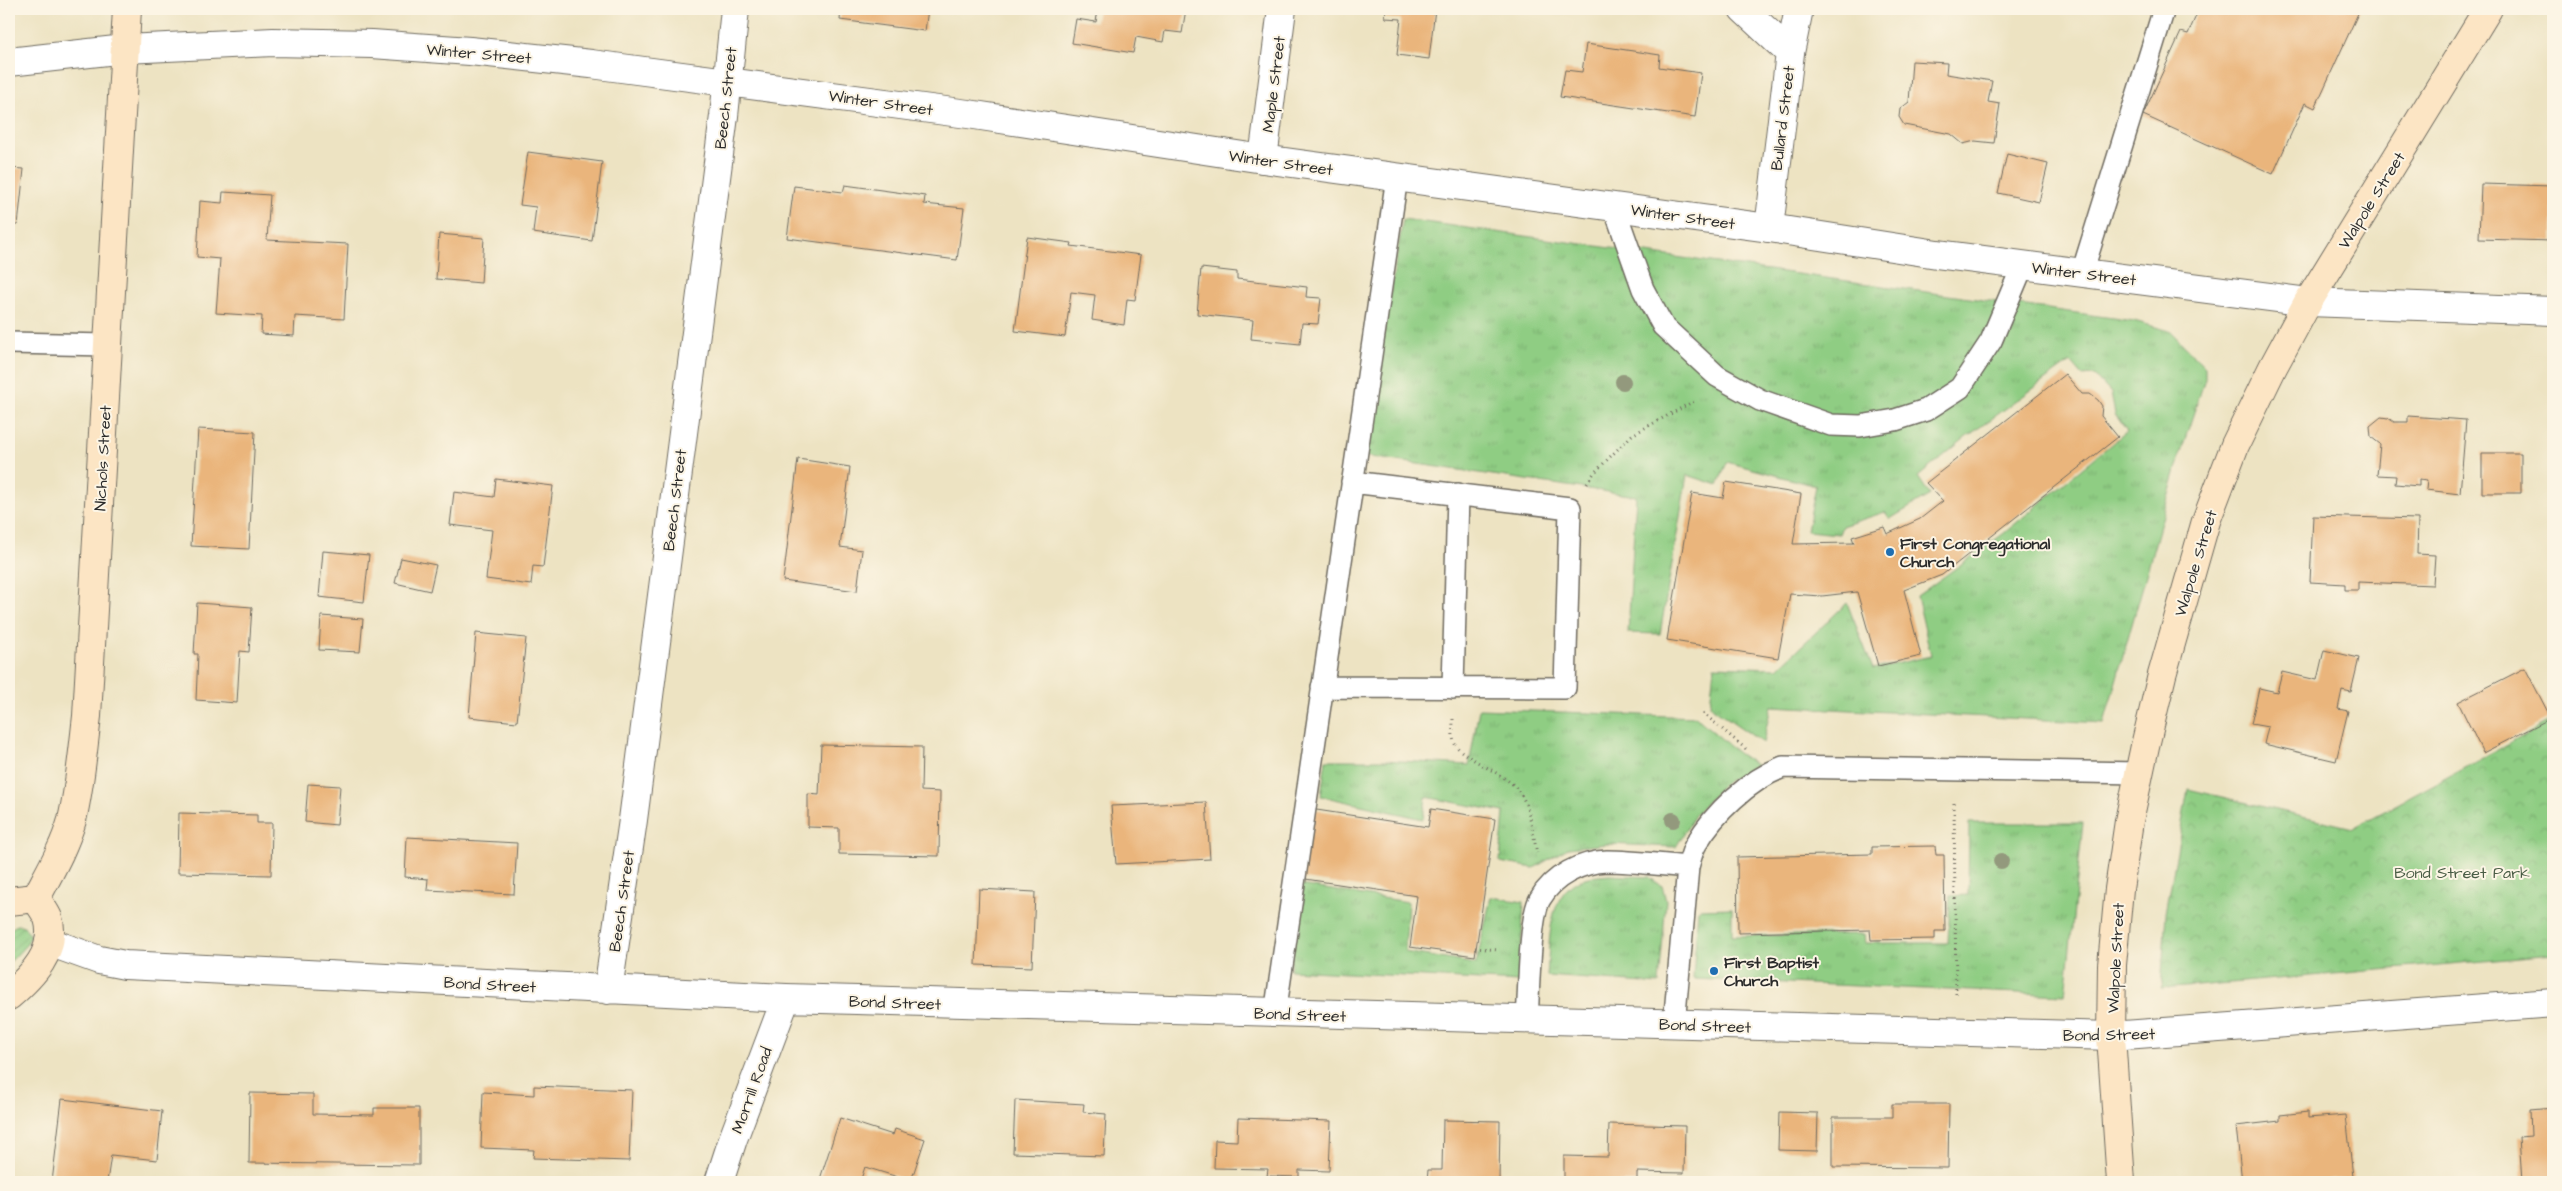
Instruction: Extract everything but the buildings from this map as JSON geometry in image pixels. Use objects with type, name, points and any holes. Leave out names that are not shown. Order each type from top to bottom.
[{"type":"main road","name":"Nichols Street","points":[[36,898],[58,858],[71,821],[81,774],[87,716],[127,9]]},
{"type":"main road","name":"Walpole Street","points":[[2121,1182],[2111,1036],[2112,965],[2119,890],[2129,821],[2139,772],[2162,675],[2206,521],[2235,445],[2273,367],[2308,302],[2488,9]]},
{"type":"main road","points":[[9,901],[36,898],[48,918],[49,942],[42,961],[27,980],[9,996]]},
{"type":"street","name":"Beech Street","points":[[608,990],[633,820],[728,82],[735,9]]},
{"type":"street","name":"Maple Street","points":[[1263,160],[1282,9]]},
{"type":"street","points":[[1743,9],[1790,53]]},
{"type":"street","name":"Bullard Street","points":[[1769,228],[1790,53],[1799,9]]},
{"type":"street","name":"Winter Street","points":[[9,62],[125,49],[273,42],[372,44],[591,64],[968,114],[1263,160],[1769,228],[2022,265],[2308,302],[2553,311]]},
{"type":"street","name":"Bond Street","points":[[49,942],[99,960],[125,965],[608,990],[786,998],[1275,1014],[2111,1036],[2553,1003]]},
{"type":"street","name":"Morrill Road","points":[[719,1182],[786,998]]},
{"type":"lane","points":[[2082,273],[2164,9]]},
{"type":"lane","points":[[1275,1014],[1397,178]]},
{"type":"lane","points":[[1614,207],[1643,290],[1663,326],[1717,376],[1760,400],[1831,425],[1860,426],[1895,420],[1926,410],[1960,388],[1991,340],[2022,265]]},
{"type":"lane","points":[[9,343],[108,345]]},
{"type":"lane","points":[[1322,686],[1565,688],[1569,508],[1352,482]]},
{"type":"lane","points":[[1453,688],[1458,494]]},
{"type":"lane","points":[[1674,1025],[1688,867],[1695,845],[1714,819],[1763,776],[1784,767],[2139,772]]},
{"type":"lane","points":[[1527,1020],[1534,920],[1539,900],[1556,878],[1583,865],[1606,861],[1688,867]]},
{"type":"path","points":[[1569,508],[1594,473],[1632,435],[1694,402],[1717,376]]},
{"type":"path","points":[[1453,688],[1454,741],[1459,750],[1496,771],[1519,791],[1530,820],[1537,854],[1553,882]]},
{"type":"path","points":[[1703,713],[1752,754],[1778,769]]},
{"type":"path","points":[[1954,770],[1956,1000]]},
{"type":"green space","points":[[1403,219],[2134,321],[2170,331],[2205,367],[2205,379],[2183,445],[2104,723],[1771,706],[1763,743],[1710,706],[1714,666],[1778,668],[1847,603],[1873,669],[1931,656],[1917,596],[2003,534],[2127,431],[2115,414],[2111,393],[2094,375],[2082,376],[2070,362],[1965,438],[1918,477],[1930,495],[1890,519],[1885,512],[1842,526],[1839,534],[1807,531],[1816,486],[1727,462],[1718,485],[1687,475],[1660,634],[1628,633],[1636,496],[1363,456]]},
{"type":"green space","points":[[1479,709],[1696,717],[1738,753],[1756,765],[1723,784],[1695,815],[1676,847],[1607,844],[1568,848],[1534,868],[1500,862],[1504,812],[1426,797],[1423,819],[1321,796],[1326,760],[1383,760],[1469,765]]},
{"type":"green space","name":"Bond Street Park","points":[[2553,720],[2553,955],[2161,989],[2166,913],[2188,789],[2353,828]]},
{"type":"green space","points":[[1969,823],[2083,823],[2065,995],[1693,979],[1698,909],[1732,908],[1732,936],[1864,934],[1865,943],[1948,943],[1950,896],[1968,895]]},
{"type":"green space","points":[[1609,875],[1649,877],[1662,886],[1666,900],[1659,984],[1547,976],[1552,920],[1563,894],[1572,884],[1585,878]]},
{"type":"green space","points":[[1300,885],[1408,902],[1405,952],[1476,964],[1491,897],[1524,902],[1519,982],[1290,970]]},
{"type":"green space","points":[[17,925],[24,926],[30,936],[27,944],[9,963],[9,930]]},
{"type":"place","name":"First Congregational Church","points":[[1890,552]]},
{"type":"place","name":"First Baptist Church","points":[[1714,971]]}]
